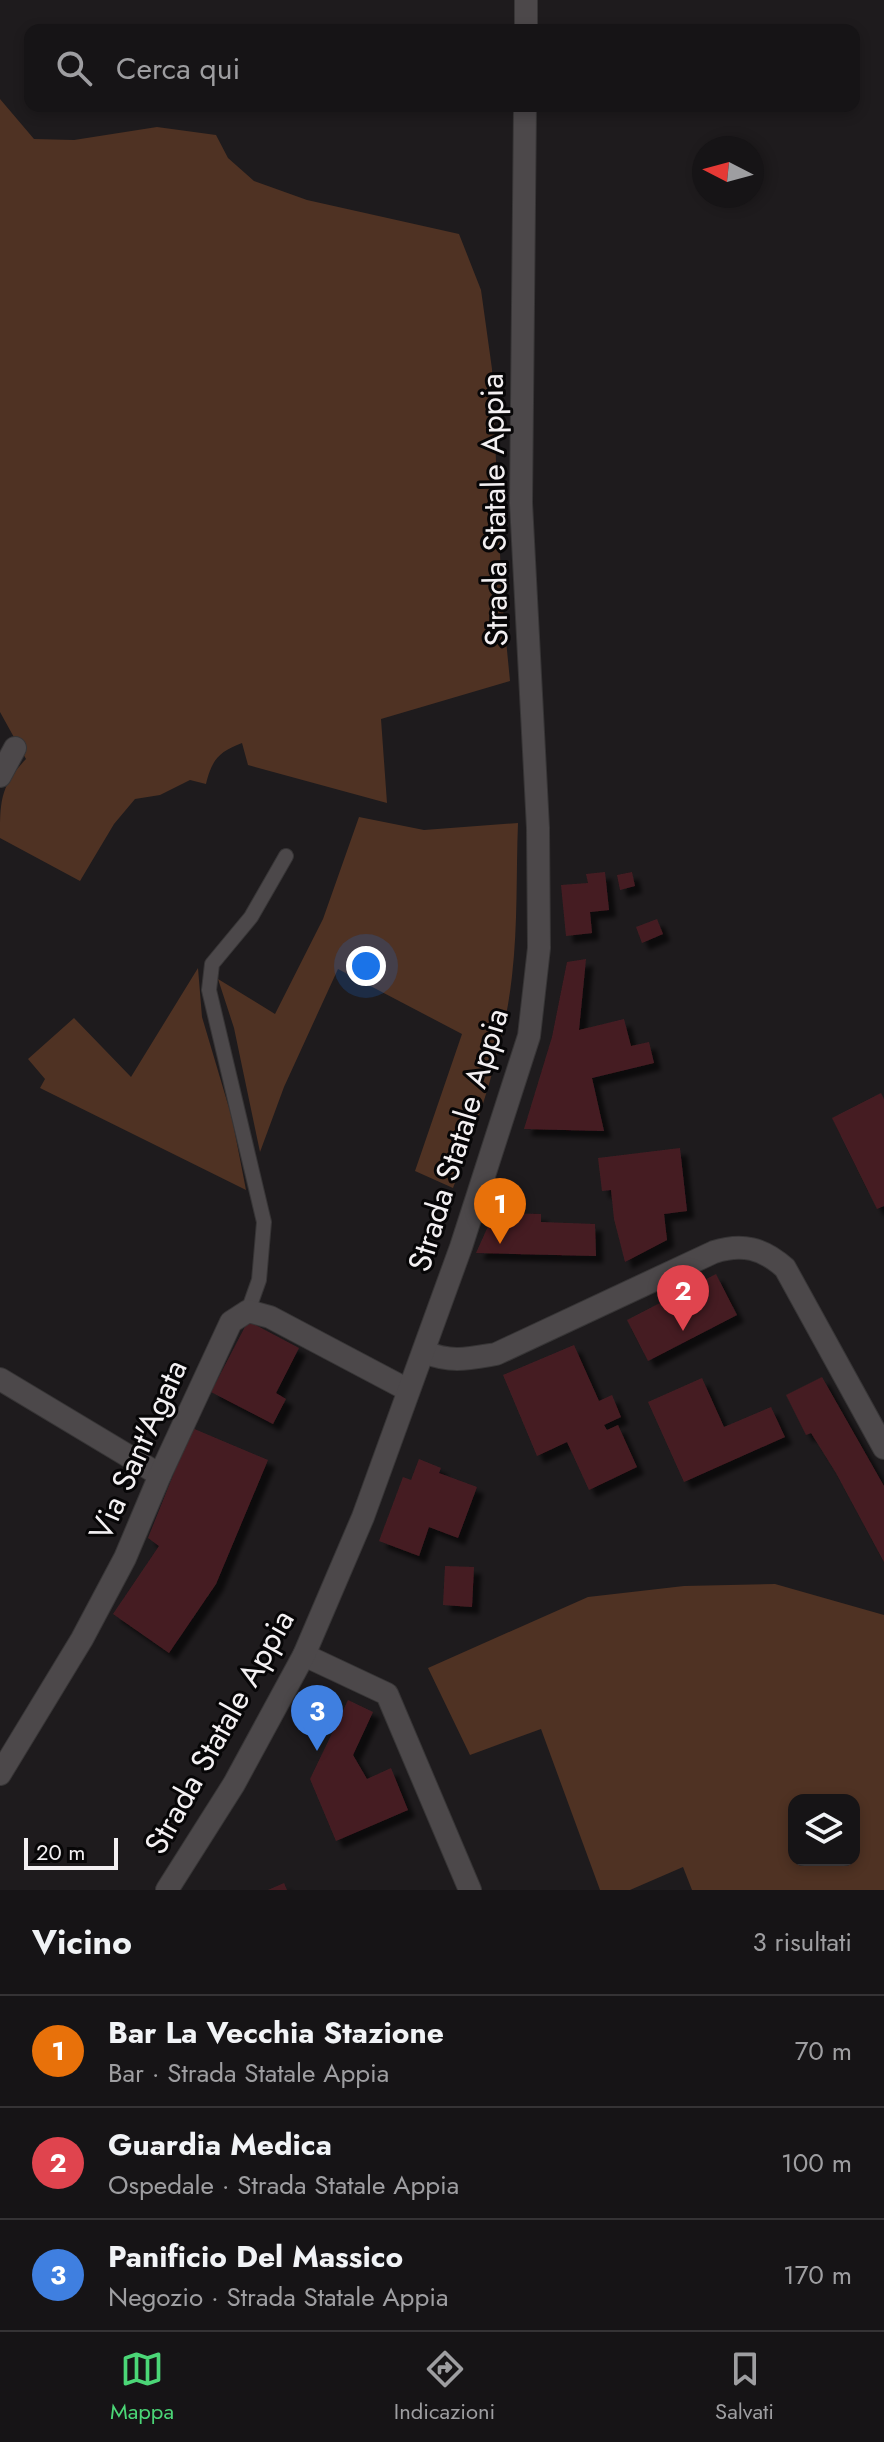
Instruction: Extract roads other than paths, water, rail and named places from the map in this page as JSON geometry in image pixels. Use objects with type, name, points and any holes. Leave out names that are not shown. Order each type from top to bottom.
[{"type":"street","points":[[526,0],[526,24]]},
{"type":"street","name":"Strada Statale Appia","points":[[167,1890],[234,1784],[304,1655],[363,1517],[424,1352],[529,1036],[539,948],[538,828],[521,503],[525,112]]},
{"type":"street","points":[[0,776],[15,748]]},
{"type":"street","points":[[424,1352],[459,1360],[496,1354],[714,1252],[741,1247],[755,1249],[766,1253],[785,1268],[884,1448]]},
{"type":"street","points":[[248,1311],[270,1317],[408,1390]]},
{"type":"street","name":"Via Sant'Agata","points":[[0,1774],[82,1639],[125,1558],[231,1322],[248,1311]]},
{"type":"street","points":[[0,1379],[160,1475]]},
{"type":"street","points":[[304,1655],[387,1694],[470,1890]]},
{"type":"lane","points":[[248,1311],[259,1280],[264,1222],[209,990],[212,964],[251,917],[286,856]]},
{"type":"place","name":"Bar La Vecchia Stazione","points":[[500,1244]]},
{"type":"place","name":"Guardia Medica","points":[[683,1331]]},
{"type":"place","name":"Panificio Del Massico","points":[[317,1751]]}]
